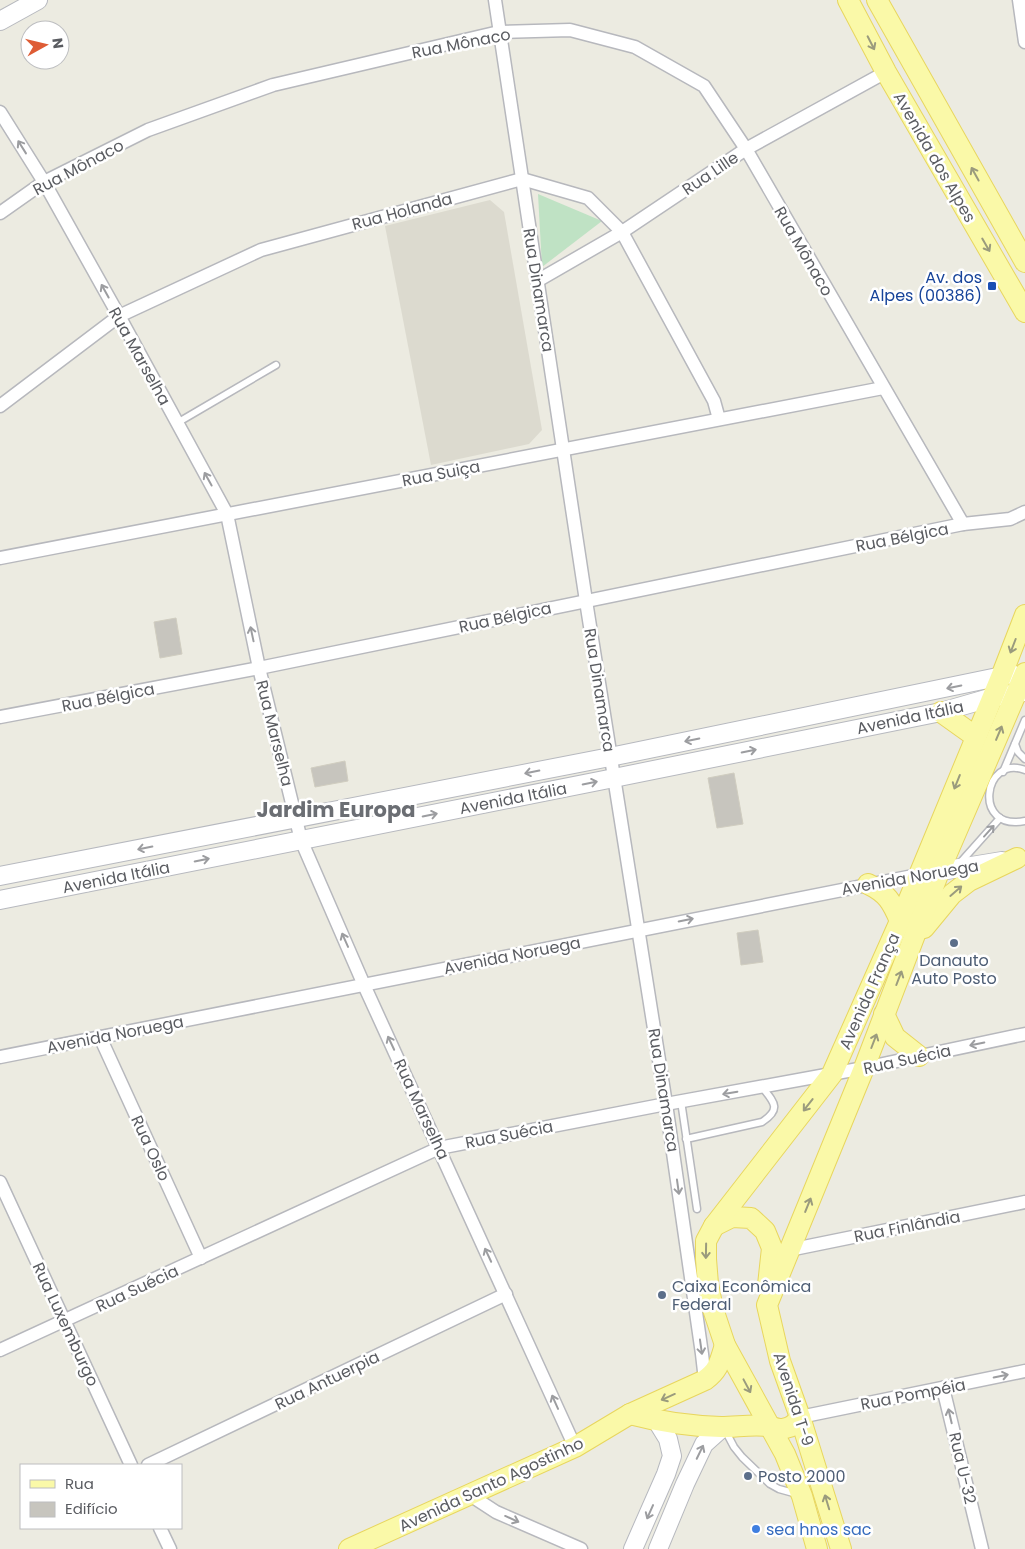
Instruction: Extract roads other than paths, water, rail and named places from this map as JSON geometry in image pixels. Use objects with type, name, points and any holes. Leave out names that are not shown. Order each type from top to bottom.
[{"type":"main road","points":[[1,19],[38,0]]},
{"type":"main road","points":[[832,0],[860,21]]},
{"type":"main road","name":"Avenida dos Alpes","points":[[848,0],[886,72],[1025,312]]},
{"type":"main road","name":"Avenida dos Alpes","points":[[877,0],[1025,262]]},
{"type":"main road","name":"Avenida França","points":[[725,1345],[713,1309],[708,1284],[706,1241],[714,1226],[832,1074],[900,921],[1025,615]]},
{"type":"main road","name":"Avenida Itália","points":[[0,876],[610,757],[1025,672]]},
{"type":"main road","name":"Avenida França","points":[[789,1250],[864,1068],[913,941],[947,870],[1021,692],[1025,672]]},
{"type":"main road","name":"Avenida Itália","points":[[0,900],[941,712],[993,697],[1021,692]]},
{"type":"main road","points":[[941,712],[976,737]]},
{"type":"main road","points":[[913,941],[952,894],[969,881],[1021,858]]},
{"type":"main road","name":"Avenida Noruega","points":[[918,875],[1021,858]]},
{"type":"main road","points":[[868,884],[884,893],[890,900],[900,921]]},
{"type":"main road","points":[[884,1014],[896,1036],[920,1056]]},
{"type":"main road","name":"Avenida T-9","points":[[714,1226],[732,1217],[750,1218],[765,1231],[772,1248],[767,1305],[780,1361],[800,1417],[841,1549]]},
{"type":"main road","points":[[767,1305],[789,1250]]},
{"type":"main road","name":"Avenida T-9","points":[[725,1345],[785,1454],[802,1496],[817,1549]]},
{"type":"main road","name":"Avenida Santo Agostinho","points":[[350,1549],[575,1447],[630,1414],[705,1380],[714,1374],[725,1345]]},
{"type":"main road","points":[[630,1414],[657,1421],[723,1427],[768,1426],[778,1430],[792,1426],[800,1417]]},
{"type":"main road","points":[[633,1549],[672,1456],[668,1439],[657,1421]]},
{"type":"main road","points":[[658,1549],[704,1444],[723,1427]]},
{"type":"street","name":"Rua Dinamarca","points":[[494,0],[610,757],[676,1168],[705,1380]]},
{"type":"street","points":[[1019,0],[1025,42]]},
{"type":"street","name":"Rua Mônaco","points":[[0,213],[44,182],[148,130],[273,85],[499,32],[570,30],[635,47],[704,86],[746,149],[963,524]]},
{"type":"street","name":"Rua Lille","points":[[537,281],[622,232],[746,149],[886,72]]},
{"type":"street","name":"Rua Marselha","points":[[0,112],[44,182],[227,514],[259,668],[301,840],[364,985],[575,1447]]},
{"type":"street","points":[[522,179],[588,198],[622,232],[714,401],[719,419]]},
{"type":"street","name":"Rua Holanda","points":[[0,406],[119,316],[261,250],[522,179]]},
{"type":"street","name":"Rua Suiça","points":[[0,558],[883,388]]},
{"type":"street","name":"Rua Bélgica","points":[[0,717],[259,668],[963,524],[1010,519],[1025,512]]},
{"type":"street","name":"Rua Bélgica","points":[[1010,519],[1025,523]]},
{"type":"street","name":"Avenida Noruega","points":[[0,1057],[918,875]]},
{"type":"street","name":"Rua Suécia","points":[[0,1350],[439,1148],[864,1068],[1025,1034]]},
{"type":"street","name":"Rua Oslo","points":[[100,1037],[201,1258]]},
{"type":"street","name":"Rua Luxemburgo","points":[[0,1182],[131,1464]]},
{"type":"street","name":"Rua Finlândia","points":[[789,1250],[1025,1202]]},
{"type":"street","name":"Rua Antuerpia","points":[[150,1464],[506,1294]]},
{"type":"street","name":"Rua Pompéia","points":[[800,1417],[1025,1371]]},
{"type":"street","name":"Rua U-32","points":[[944,1388],[982,1549]]},
{"type":"street","points":[[470,1495],[496,1512],[581,1549]]},
{"type":"street","points":[[160,1529],[170,1549]]},
{"type":"lane","points":[[177,423],[276,365]]},
{"type":"lane","points":[[1024,723],[1025,732]]},
{"type":"lane","points":[[1003,772],[1024,723]]},
{"type":"lane","points":[[1015,744],[1018,752],[1025,759]]},
{"type":"lane","points":[[1025,770],[1011,768],[995,777],[990,785],[988,794],[989,803],[1000,818],[1016,823],[1025,821]]},
{"type":"lane","points":[[947,870],[1000,818]]},
{"type":"lane","points":[[686,1139],[762,1122],[772,1116],[774,1109],[773,1101],[762,1087]]},
{"type":"lane","points":[[681,1101],[697,1209]]},
{"type":"lane","points":[[676,1168],[690,1165]]},
{"type":"lane","points":[[723,1427],[742,1457],[770,1484],[778,1489],[802,1496]]},
{"type":"place","name":"Av. dos Alpes (00386)","points":[[992,286]]},
{"type":"place","name":"Danauto Auto Posto","points":[[954,943]]},
{"type":"place","name":"Caixa Econômica Federal","points":[[662,1295]]},
{"type":"place","name":"Posto 2000","points":[[748,1476]]},
{"type":"place","name":"sea hnos sac","points":[[756,1529]]},
{"type":"district","name":"Jardim Europa","points":[[336,810]]}]
